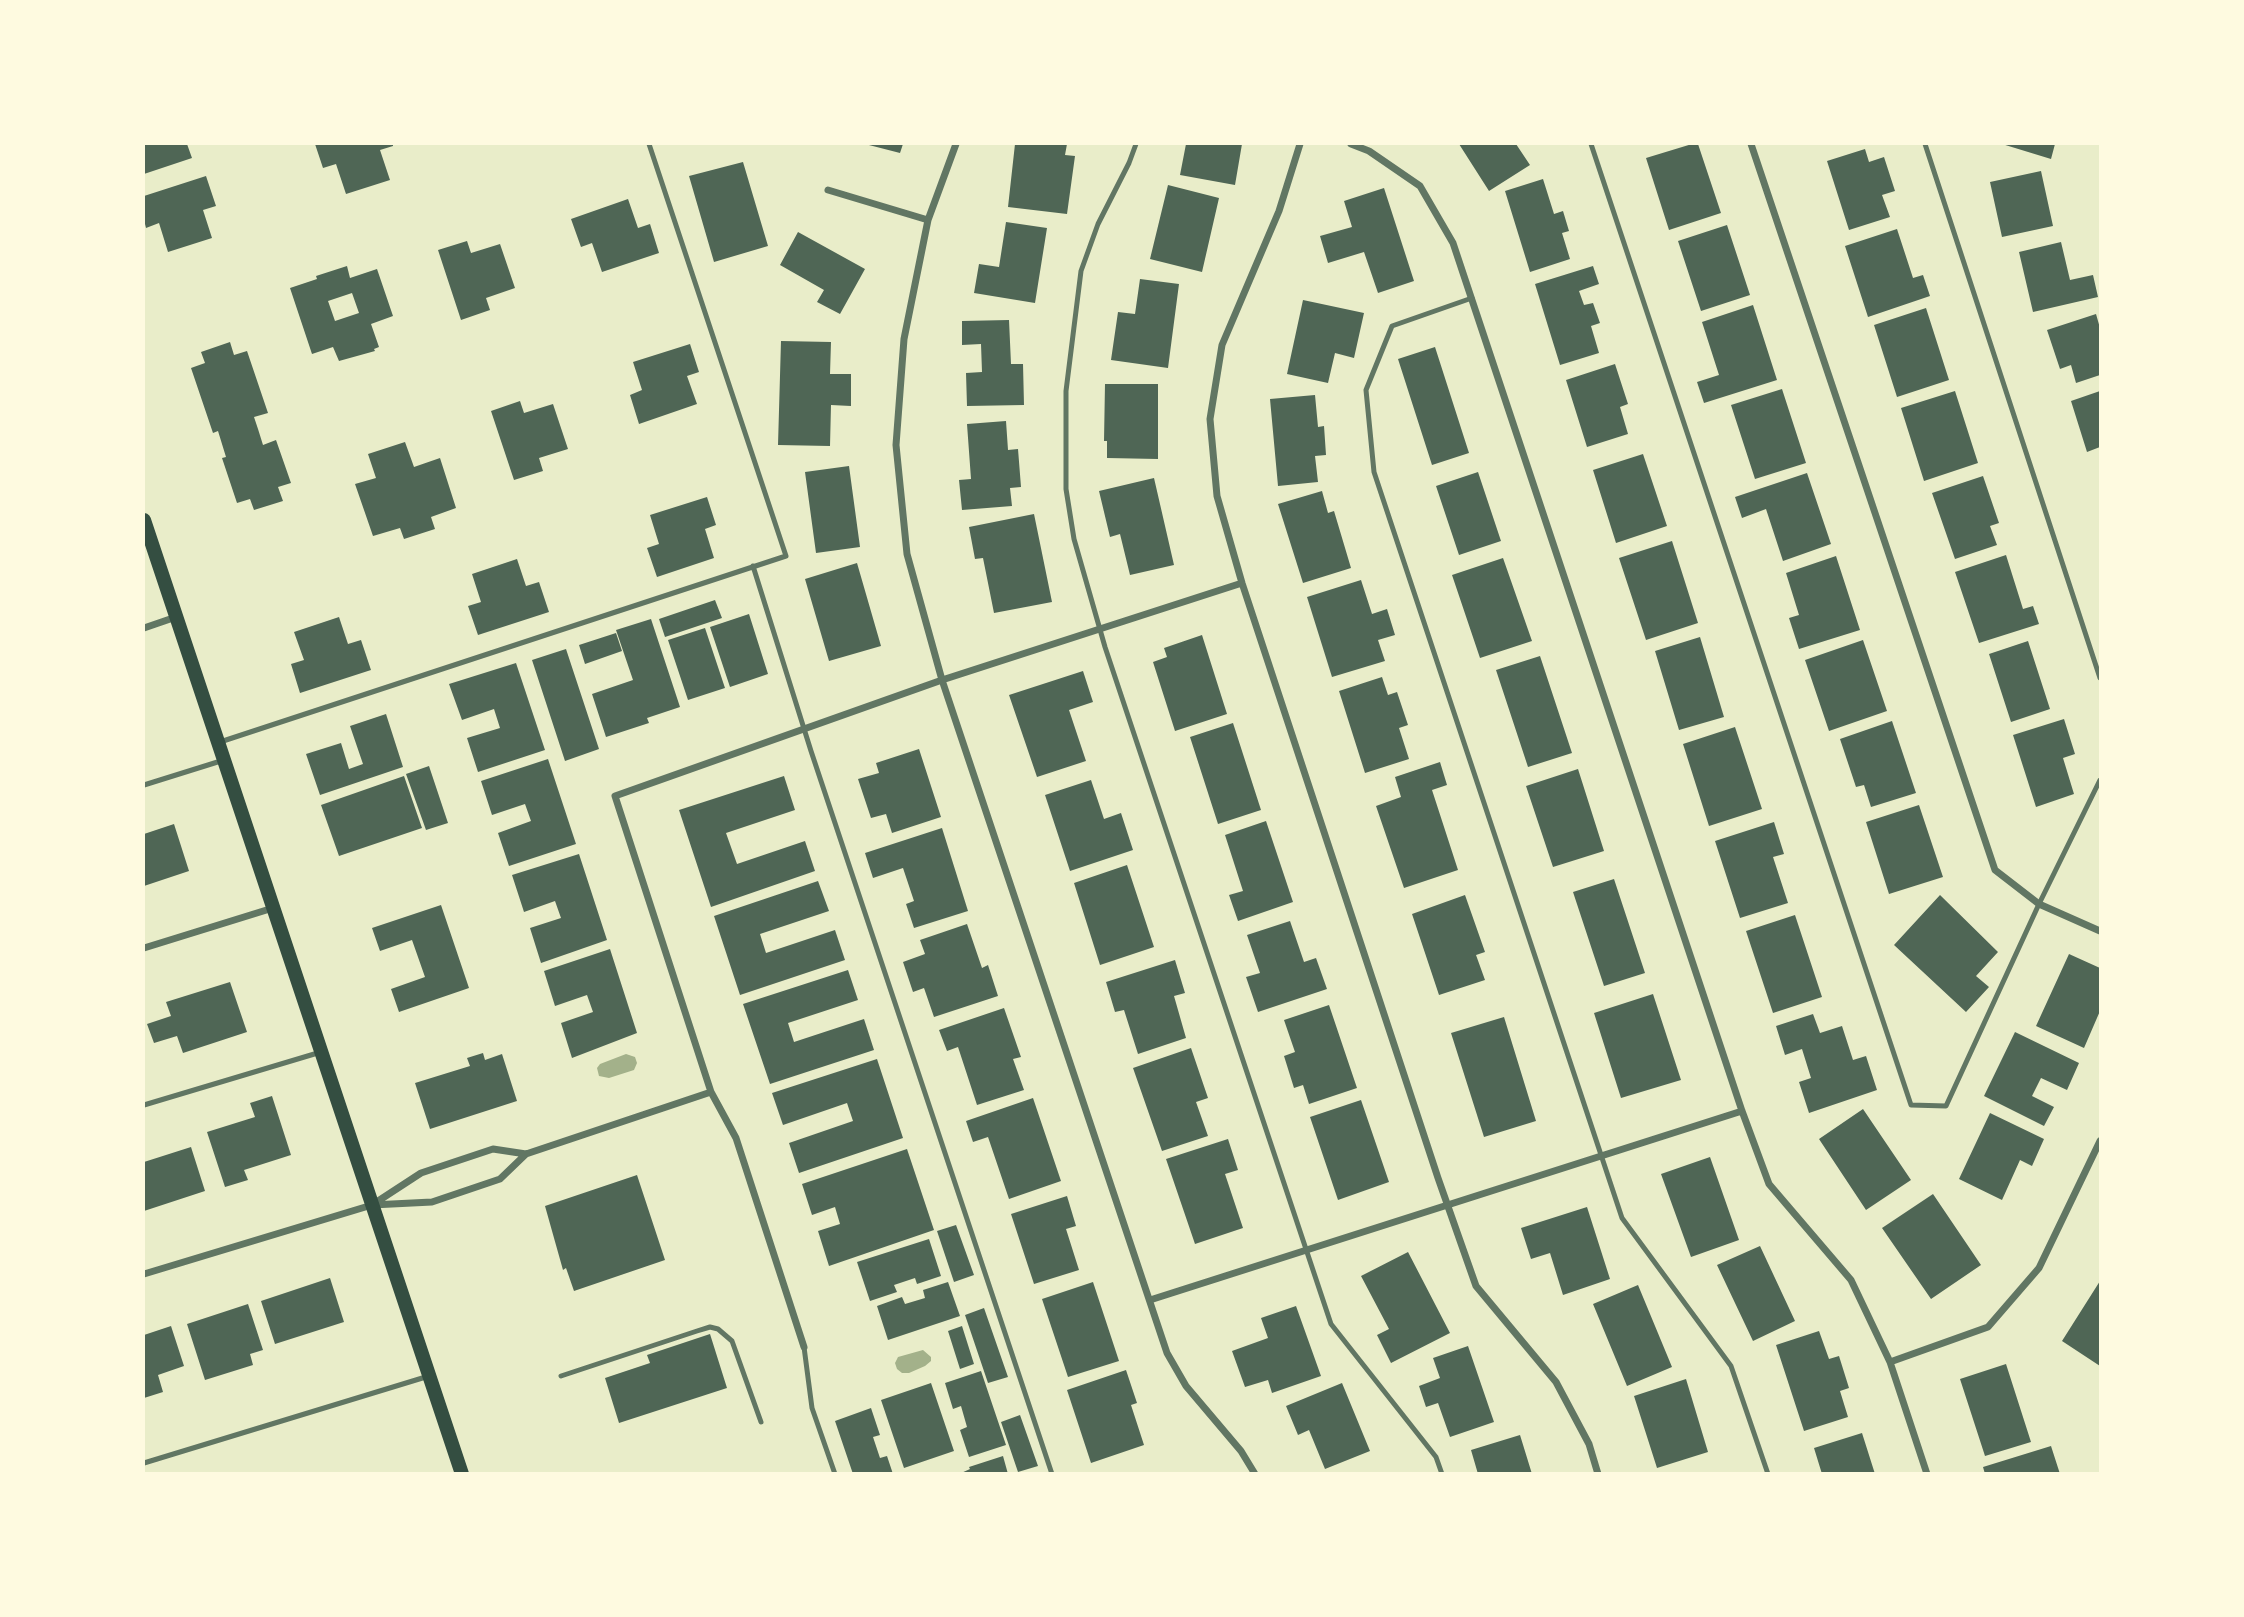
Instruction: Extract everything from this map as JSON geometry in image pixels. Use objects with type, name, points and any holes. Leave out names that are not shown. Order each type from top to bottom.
[{"type":"main road","points":[[144,520],[462,1474]]},
{"type":"street","points":[[956,144],[928,220],[904,339],[896,445],[907,554],[942,680],[1167,1353],[1186,1386],[1241,1451],[1255,1474]]},
{"type":"street","points":[[1300,144],[1279,211],[1223,345],[1210,419],[1217,496],[1242,583],[1476,1286],[1556,1382],[1589,1444],[1598,1474]]},
{"type":"street","points":[[1351,144],[1369,151],[1420,186],[1454,243],[1741,1111],[1769,1184],[1851,1280],[1890,1362],[1927,1474]]},
{"type":"street","points":[[1751,144],[1995,870],[2039,904],[2101,931]]},
{"type":"street","points":[[828,190],[928,220]]},
{"type":"street","points":[[804,1347],[736,1138],[711,1091],[615,796],[942,680],[1242,583]]},
{"type":"street","points":[[144,628],[176,617]]},
{"type":"street","points":[[144,948],[273,908]]},
{"type":"street","points":[[144,1274],[372,1205],[432,1202],[500,1179],[526,1154],[711,1091]]},
{"type":"street","points":[[1150,1300],[1741,1111]]},
{"type":"street","points":[[1890,1362],[1988,1327],[2039,1268],[2101,1141]]},
{"type":"street","points":[[372,1205],[421,1173],[467,1157],[493,1149],[526,1154]]},
{"type":"lane","points":[[218,743],[786,556],[649,144]]},
{"type":"lane","points":[[1136,144],[1098,224],[1082,271],[1066,391],[1066,489],[1074,539],[1099,629],[1331,1324],[1436,1457],[1441,1474]]},
{"type":"lane","points":[[1591,144],[1911,1105],[1946,1106],[2039,904],[2101,780]]},
{"type":"lane","points":[[1925,144],[2101,678]]},
{"type":"lane","points":[[1472,298],[1391,326],[1366,390],[1374,472],[1622,1218],[1731,1366],[1768,1474]]},
{"type":"lane","points":[[753,566],[803,729],[1052,1474]]},
{"type":"lane","points":[[144,785],[223,760]]},
{"type":"lane","points":[[144,1105],[321,1052]]},
{"type":"lane","points":[[561,1376],[710,1327],[718,1329],[732,1341],[761,1422]]},
{"type":"lane","points":[[804,1347],[812,1408],[835,1474]]},
{"type":"lane","points":[[144,1463],[429,1376]]},
{"type":"shaded area","points":[[626,1054],[635,1057],[637,1063],[634,1070],[609,1078],[599,1076],[597,1068],[600,1064]]},
{"type":"shaded area","points":[[923,1350],[931,1357],[931,1361],[925,1366],[909,1373],[902,1373],[897,1369],[895,1363],[898,1357]]},
{"type":"building","points":[[144,144],[187,144],[192,158],[144,174]]},
{"type":"building","points":[[315,144],[393,144],[380,150],[390,180],[346,194],[336,164],[323,168]]},
{"type":"building","points":[[865,144],[903,144],[900,153]]},
{"type":"building","points":[[1015,144],[1067,144],[1065,155],[1075,156],[1067,214],[1008,207]]},
{"type":"building","points":[[1186,144],[1242,144],[1235,185],[1180,175]]},
{"type":"building","points":[[1459,144],[1516,144],[1530,165],[1489,191]]},
{"type":"building","points":[[1698,144],[1721,213],[1669,230],[1646,158]]},
{"type":"building","points":[[2002,144],[2055,144],[2051,159]]},
{"type":"building","points":[[1865,149],[1869,162],[1884,157],[1895,191],[1882,195],[1890,217],[1849,230],[1827,161]]},
{"type":"building","points":[[743,162],[768,246],[714,262],[689,176]]},
{"type":"building","points":[[2041,171],[2053,226],[2002,237],[1990,182]]},
{"type":"building","points":[[206,176],[216,206],[203,210],[212,238],[168,252],[159,223],[146,228],[144,196]]},
{"type":"building","points":[[1543,179],[1554,214],[1563,211],[1569,231],[1562,233],[1570,259],[1530,272],[1505,191]]},
{"type":"building","points":[[1168,185],[1219,198],[1202,272],[1150,259]]},
{"type":"building","points":[[1384,188],[1414,281],[1378,293],[1364,252],[1328,263],[1320,236],[1352,227],[1344,201]]},
{"type":"building","points":[[628,199],[638,228],[650,224],[659,253],[602,272],[592,243],[581,247],[571,219]]},
{"type":"building","points":[[1006,222],[1047,228],[1035,303],[974,293],[979,264],[999,267]]},
{"type":"building","points":[[1727,225],[1750,295],[1701,311],[1678,241]]},
{"type":"building","points":[[1897,229],[1913,278],[1923,275],[1930,296],[1868,317],[1845,246]]},
{"type":"building","points":[[798,232],[865,269],[840,314],[817,302],[824,290],[780,265]]},
{"type":"building","points":[[467,241],[471,253],[500,244],[515,288],[486,298],[490,310],[461,320],[438,250]]},
{"type":"building","points":[[2061,242],[2070,280],[2093,275],[2098,297],[2033,312],[2019,252]]},
{"type":"building","points":[[347,266],[350,278],[377,269],[393,316],[371,324],[379,347],[374,349],[375,351],[339,361],[333,347],[312,354],[290,288],[317,279],[316,276]],"holes":[[[352,293],[359,313],[335,321],[328,301]]]},
{"type":"building","points":[[1593,266],[1599,284],[1579,291],[1584,305],[1593,303],[1600,323],[1591,326],[1599,353],[1560,365],[1535,284]]},
{"type":"building","points":[[1140,279],[1179,284],[1168,368],[1111,360],[1118,312],[1135,314]]},
{"type":"building","points":[[1303,300],[1364,313],[1354,358],[1335,353],[1328,383],[1287,374]]},
{"type":"building","points":[[1753,305],[1777,380],[1704,403],[1697,382],[1719,375],[1702,322]]},
{"type":"building","points":[[1926,308],[1949,380],[1897,397],[1874,325]]},
{"type":"building","points":[[2096,314],[2100,328],[2100,375],[2076,383],[2071,365],[2060,369],[2047,330]]},
{"type":"building","points":[[1009,320],[1011,364],[1023,364],[1024,405],[967,406],[966,373],[982,372],[981,344],[962,345],[962,321]]},
{"type":"building","points":[[781,341],[831,342],[830,374],[851,374],[851,406],[831,405],[830,446],[778,445]]},
{"type":"building","points":[[230,342],[234,355],[247,351],[268,413],[254,417],[263,445],[276,440],[291,483],[278,487],[283,501],[254,510],[250,499],[237,503],[222,458],[226,457],[218,431],[213,433],[191,368],[205,363],[201,352]]},
{"type":"building","points":[[690,344],[699,372],[687,376],[697,404],[639,424],[630,395],[642,390],[633,362]]},
{"type":"building","points":[[1435,347],[1469,453],[1432,465],[1398,359]]},
{"type":"building","points":[[1615,364],[1628,404],[1620,407],[1628,434],[1587,447],[1566,380]]},
{"type":"building","points":[[1105,384],[1158,384],[1158,459],[1107,458],[1107,441],[1104,441]]},
{"type":"building","points":[[1782,389],[1806,463],[1755,479],[1731,405]]},
{"type":"building","points":[[1955,391],[1978,463],[1924,481],[1901,408]]},
{"type":"building","points":[[2100,391],[2100,447],[2087,452],[2071,401]]},
{"type":"building","points":[[1315,395],[1318,427],[1324,426],[1326,455],[1315,456],[1318,482],[1278,486],[1270,399]]},
{"type":"building","points":[[520,401],[524,413],[553,404],[568,449],[539,458],[543,471],[514,480],[491,411]]},
{"type":"building","points":[[1006,421],[1008,450],[1018,449],[1021,487],[1010,488],[1012,506],[962,510],[959,480],[971,479],[967,424]]},
{"type":"building","points":[[405,442],[414,467],[440,458],[456,508],[431,517],[435,529],[404,539],[400,528],[373,536],[355,484],[376,478],[368,454]]},
{"type":"building","points":[[1643,454],[1667,526],[1616,543],[1593,470]]},
{"type":"building","points":[[849,466],[860,547],[816,553],[805,472]]},
{"type":"building","points":[[1478,472],[1501,541],[1459,555],[1436,486]]},
{"type":"building","points":[[1807,473],[1831,544],[1783,561],[1766,509],[1742,518],[1735,497]]},
{"type":"building","points":[[1983,476],[1999,523],[1990,526],[1997,545],[1955,559],[1932,493]]},
{"type":"building","points":[[1154,478],[1174,565],[1130,575],[1120,534],[1110,537],[1099,491]]},
{"type":"building","points":[[1322,491],[1328,513],[1334,511],[1351,568],[1303,583],[1278,504]]},
{"type":"building","points":[[707,497],[716,525],[705,529],[714,558],[657,577],[647,548],[659,544],[650,515]]},
{"type":"building","points":[[1034,514],[1052,602],[994,613],[983,558],[975,559],[969,527]]},
{"type":"building","points":[[1672,541],[1698,623],[1646,640],[1619,558]]},
{"type":"building","points":[[2006,555],[2023,609],[2033,606],[2039,624],[1979,643],[1955,572]]},
{"type":"building","points":[[1836,556],[1860,630],[1799,649],[1789,618],[1799,615],[1786,573]]},
{"type":"building","points":[[1503,558],[1532,641],[1480,658],[1452,575]]},
{"type":"building","points":[[517,559],[526,586],[539,582],[549,612],[478,635],[468,606],[481,602],[472,574]]},
{"type":"building","points":[[857,563],[881,646],[829,661],[805,579]]},
{"type":"building","points":[[1361,580],[1372,614],[1387,609],[1395,635],[1378,640],[1385,661],[1332,677],[1307,597]]},
{"type":"building","points":[[715,600],[722,618],[665,637],[659,619]]},
{"type":"building","points":[[749,614],[768,674],[730,687],[710,627]]},
{"type":"building","points":[[339,617],[348,644],[361,640],[371,670],[300,693],[291,664],[304,660],[294,632]]},
{"type":"building","points":[[651,619],[680,707],[647,718],[649,723],[606,737],[592,694],[633,680],[616,630]]},
{"type":"building","points":[[705,628],[725,688],[688,700],[668,640]]},
{"type":"building","points":[[616,633],[622,651],[585,664],[579,645]]},
{"type":"building","points":[[1202,635],[1227,714],[1175,731],[1153,662],[1167,657],[1164,648]]},
{"type":"building","points":[[1700,637],[1724,717],[1679,730],[1655,651]]},
{"type":"building","points":[[1863,640],[1887,711],[1829,731],[1805,660]]},
{"type":"building","points":[[2028,641],[2050,709],[2011,722],[1989,654]]},
{"type":"building","points":[[566,649],[599,749],[565,761],[532,660]]},
{"type":"building","points":[[1540,656],[1572,753],[1528,767],[1496,670]]},
{"type":"building","points":[[516,663],[545,750],[478,772],[467,738],[500,728],[494,709],[462,720],[449,684]]},
{"type":"building","points":[[1083,671],[1093,702],[1069,710],[1086,761],[1037,777],[1009,695]]},
{"type":"building","points":[[1382,677],[1388,695],[1397,692],[1408,725],[1399,728],[1409,759],[1365,773],[1339,691]]},
{"type":"building","points":[[386,714],[403,767],[320,795],[306,754],[341,743],[349,769],[363,764],[350,726]]},
{"type":"building","points":[[2064,719],[2075,754],[2063,758],[2074,794],[2036,807],[2013,735]]},
{"type":"building","points":[[1892,721],[1916,793],[1871,807],[1864,785],[1856,787],[1840,739]]},
{"type":"building","points":[[1233,723],[1261,810],[1218,824],[1190,737]]},
{"type":"building","points":[[1735,727],[1762,809],[1709,826],[1683,744]]},
{"type":"building","points":[[919,749],[941,817],[892,833],[886,814],[871,818],[858,779],[879,773],[876,763]]},
{"type":"building","points":[[548,759],[576,844],[509,866],[498,833],[531,821],[525,804],[492,815],[481,781]]},
{"type":"building","points":[[1440,762],[1447,785],[1432,790],[1458,870],[1404,888],[1376,806],[1401,797],[1395,777]]},
{"type":"building","points":[[429,766],[448,823],[426,830],[406,774]]},
{"type":"building","points":[[1578,769],[1604,851],[1553,867],[1526,786]]},
{"type":"building","points":[[404,776],[422,828],[339,856],[321,805]]},
{"type":"building","points":[[784,776],[795,810],[726,833],[737,864],[805,841],[815,871],[711,907],[679,810]]},
{"type":"building","points":[[1091,780],[1104,819],[1121,813],[1133,850],[1070,871],[1045,795]]},
{"type":"building","points":[[1919,805],[1943,877],[1889,894],[1866,822]]},
{"type":"building","points":[[1266,821],[1293,902],[1238,921],[1229,895],[1243,891],[1225,835]]},
{"type":"building","points":[[1774,822],[1784,854],[1773,857],[1788,903],[1740,918],[1715,841]]},
{"type":"building","points":[[174,824],[189,871],[144,886],[144,834]]},
{"type":"building","points":[[942,828],[968,911],[914,928],[906,904],[914,901],[903,868],[873,878],[865,853]]},
{"type":"building","points":[[579,854],[607,940],[541,963],[530,928],[561,918],[555,901],[524,912],[512,875]]},
{"type":"building","points":[[1127,865],[1154,947],[1100,965],[1074,883]]},
{"type":"building","points":[[1614,879],[1645,973],[1604,986],[1573,892]]},
{"type":"building","points":[[818,881],[829,911],[760,934],[766,953],[835,930],[845,960],[740,995],[714,916]]},
{"type":"building","points":[[1465,895],[1485,952],[1476,955],[1485,980],[1439,995],[1412,914]]},
{"type":"building","points":[[1940,895],[1998,952],[1976,976],[1989,987],[1966,1012],[1894,945]]},
{"type":"building","points":[[441,905],[469,988],[399,1012],[391,989],[425,977],[412,940],[380,951],[372,928]]},
{"type":"building","points":[[1795,915],[1822,997],[1773,1013],[1746,931]]},
{"type":"building","points":[[1290,921],[1304,962],[1316,958],[1327,989],[1258,1012],[1246,977],[1260,973],[1247,935]]},
{"type":"building","points":[[967,924],[982,968],[988,965],[998,996],[934,1017],[924,988],[913,992],[903,962],[925,954],[920,940]]},
{"type":"building","points":[[610,949],[637,1033],[572,1058],[561,1023],[593,1012],[587,995],[555,1006],[544,971]]},
{"type":"building","points":[[2069,954],[2100,968],[2100,1011],[2084,1048],[2036,1026]]},
{"type":"building","points":[[1175,960],[1185,993],[1174,996],[1186,1038],[1138,1054],[1124,1010],[1115,1012],[1106,982]]},
{"type":"building","points":[[848,970],[858,1000],[788,1023],[794,1042],[864,1019],[874,1050],[770,1084],[743,1004]]},
{"type":"building","points":[[230,982],[247,1032],[183,1053],[177,1036],[154,1043],[147,1024],[171,1016],[166,1002]]},
{"type":"building","points":[[1653,994],[1681,1080],[1621,1098],[1594,1013]]},
{"type":"building","points":[[1329,1005],[1357,1088],[1309,1104],[1303,1085],[1294,1088],[1284,1056],[1295,1052],[1284,1020]]},
{"type":"building","points":[[1004,1008],[1021,1057],[1013,1059],[1024,1090],[977,1105],[958,1047],[947,1051],[939,1030]]},
{"type":"building","points":[[1813,1014],[1820,1033],[1842,1026],[1853,1060],[1866,1056],[1877,1090],[1809,1113],[1799,1082],[1811,1078],[1802,1049],[1785,1055],[1776,1026]]},
{"type":"building","points":[[1504,1017],[1536,1121],[1484,1137],[1451,1033]]},
{"type":"building","points":[[2015,1032],[2079,1063],[2067,1090],[2041,1078],[2032,1096],[2054,1107],[2044,1126],[1984,1096]]},
{"type":"building","points":[[1191,1048],[1208,1098],[1196,1102],[1208,1136],[1162,1151],[1133,1068]]},
{"type":"building","points":[[483,1053],[485,1060],[502,1054],[517,1101],[430,1129],[415,1083],[470,1066],[467,1058]]},
{"type":"building","points":[[877,1059],[903,1138],[799,1173],[789,1143],[853,1121],[847,1103],[783,1125],[772,1093]]},
{"type":"building","points":[[272,1096],[291,1155],[244,1170],[248,1180],[225,1187],[207,1132],[255,1117],[250,1103]]},
{"type":"building","points":[[1033,1098],[1061,1181],[1009,1199],[988,1137],[973,1142],[966,1121]]},
{"type":"building","points":[[1361,1100],[1389,1182],[1338,1200],[1310,1117]]},
{"type":"building","points":[[1863,1109],[1911,1180],[1866,1210],[1819,1139]]},
{"type":"building","points":[[1990,1113],[2044,1139],[2032,1166],[2020,1160],[2002,1200],[1959,1179]]},
{"type":"building","points":[[1228,1139],[1238,1170],[1225,1174],[1243,1228],[1195,1244],[1166,1159]]},
{"type":"building","points":[[191,1147],[205,1191],[144,1211],[144,1162]]},
{"type":"building","points":[[907,1149],[934,1230],[829,1266],[818,1231],[840,1224],[835,1207],[812,1215],[802,1184]]},
{"type":"building","points":[[1710,1157],[1739,1240],[1691,1257],[1661,1174]]},
{"type":"building","points":[[637,1175],[665,1260],[574,1291],[566,1268],[563,1270],[545,1206]]},
{"type":"building","points":[[1933,1194],[1981,1265],[1931,1299],[1882,1228]]},
{"type":"building","points":[[1067,1196],[1076,1226],[1066,1229],[1079,1270],[1034,1284],[1011,1214]]},
{"type":"building","points":[[1587,1207],[1610,1279],[1563,1295],[1550,1253],[1531,1259],[1521,1228]]},
{"type":"building","points":[[956,1225],[974,1275],[954,1282],[937,1231]]},
{"type":"building","points":[[929,1239],[941,1276],[917,1284],[915,1278],[894,1285],[897,1292],[870,1301],[857,1262]]},
{"type":"building","points":[[1760,1246],[1795,1321],[1753,1341],[1717,1265]]},
{"type":"building","points":[[1408,1252],[1450,1333],[1391,1363],[1377,1335],[1389,1329],[1361,1276]]},
{"type":"building","points":[[330,1278],[344,1322],[275,1344],[261,1301]]},
{"type":"building","points":[[2100,1281],[2100,1366],[2062,1341]]},
{"type":"building","points":[[948,1282],[960,1316],[888,1340],[877,1306],[902,1297],[905,1304],[925,1298],[923,1290]]},
{"type":"building","points":[[1093,1282],[1119,1361],[1068,1377],[1042,1299]]},
{"type":"building","points":[[1638,1285],[1672,1367],[1627,1386],[1593,1304]]},
{"type":"building","points":[[248,1304],[263,1350],[250,1354],[253,1365],[205,1380],[187,1324]]},
{"type":"building","points":[[1296,1306],[1321,1376],[1272,1393],[1268,1380],[1245,1387],[1232,1351],[1268,1338],[1261,1318]]},
{"type":"building","points":[[984,1308],[1008,1377],[988,1383],[965,1315]]},
{"type":"building","points":[[171,1326],[184,1366],[158,1375],[163,1392],[144,1398],[144,1335]]},
{"type":"building","points":[[962,1326],[974,1364],[960,1369],[948,1331]]},
{"type":"building","points":[[1819,1331],[1829,1359],[1839,1356],[1849,1388],[1840,1391],[1848,1417],[1804,1431],[1776,1345]]},
{"type":"building","points":[[710,1334],[727,1388],[619,1423],[605,1378],[650,1363],[647,1355]]},
{"type":"building","points":[[1468,1346],[1494,1422],[1450,1437],[1438,1403],[1426,1407],[1419,1386],[1440,1378],[1433,1358]]},
{"type":"building","points":[[2006,1364],[2031,1442],[1985,1456],[1960,1379]]},
{"type":"building","points":[[1126,1370],[1137,1403],[1131,1405],[1144,1445],[1091,1463],[1067,1390]]},
{"type":"building","points":[[981,1371],[1006,1445],[969,1457],[960,1430],[967,1427],[961,1406],[953,1409],[945,1383]]},
{"type":"building","points":[[1686,1379],[1708,1452],[1657,1468],[1634,1396]]},
{"type":"building","points":[[931,1383],[954,1451],[904,1468],[881,1400]]},
{"type":"building","points":[[1342,1383],[1370,1451],[1325,1469],[1309,1430],[1298,1435],[1286,1406]]},
{"type":"building","points":[[871,1408],[880,1435],[873,1437],[880,1458],[887,1456],[893,1474],[853,1474],[835,1421]]},
{"type":"building","points":[[1020,1415],[1038,1466],[1018,1472],[1001,1422]]},
{"type":"building","points":[[1862,1433],[1875,1474],[1822,1474],[1814,1448]]},
{"type":"building","points":[[1520,1435],[1532,1474],[1478,1474],[1471,1450]]},
{"type":"building","points":[[2051,1446],[2060,1474],[1985,1474],[1983,1467]]},
{"type":"building","points":[[1003,1456],[1008,1474],[959,1474],[970,1469],[969,1467]]}]
